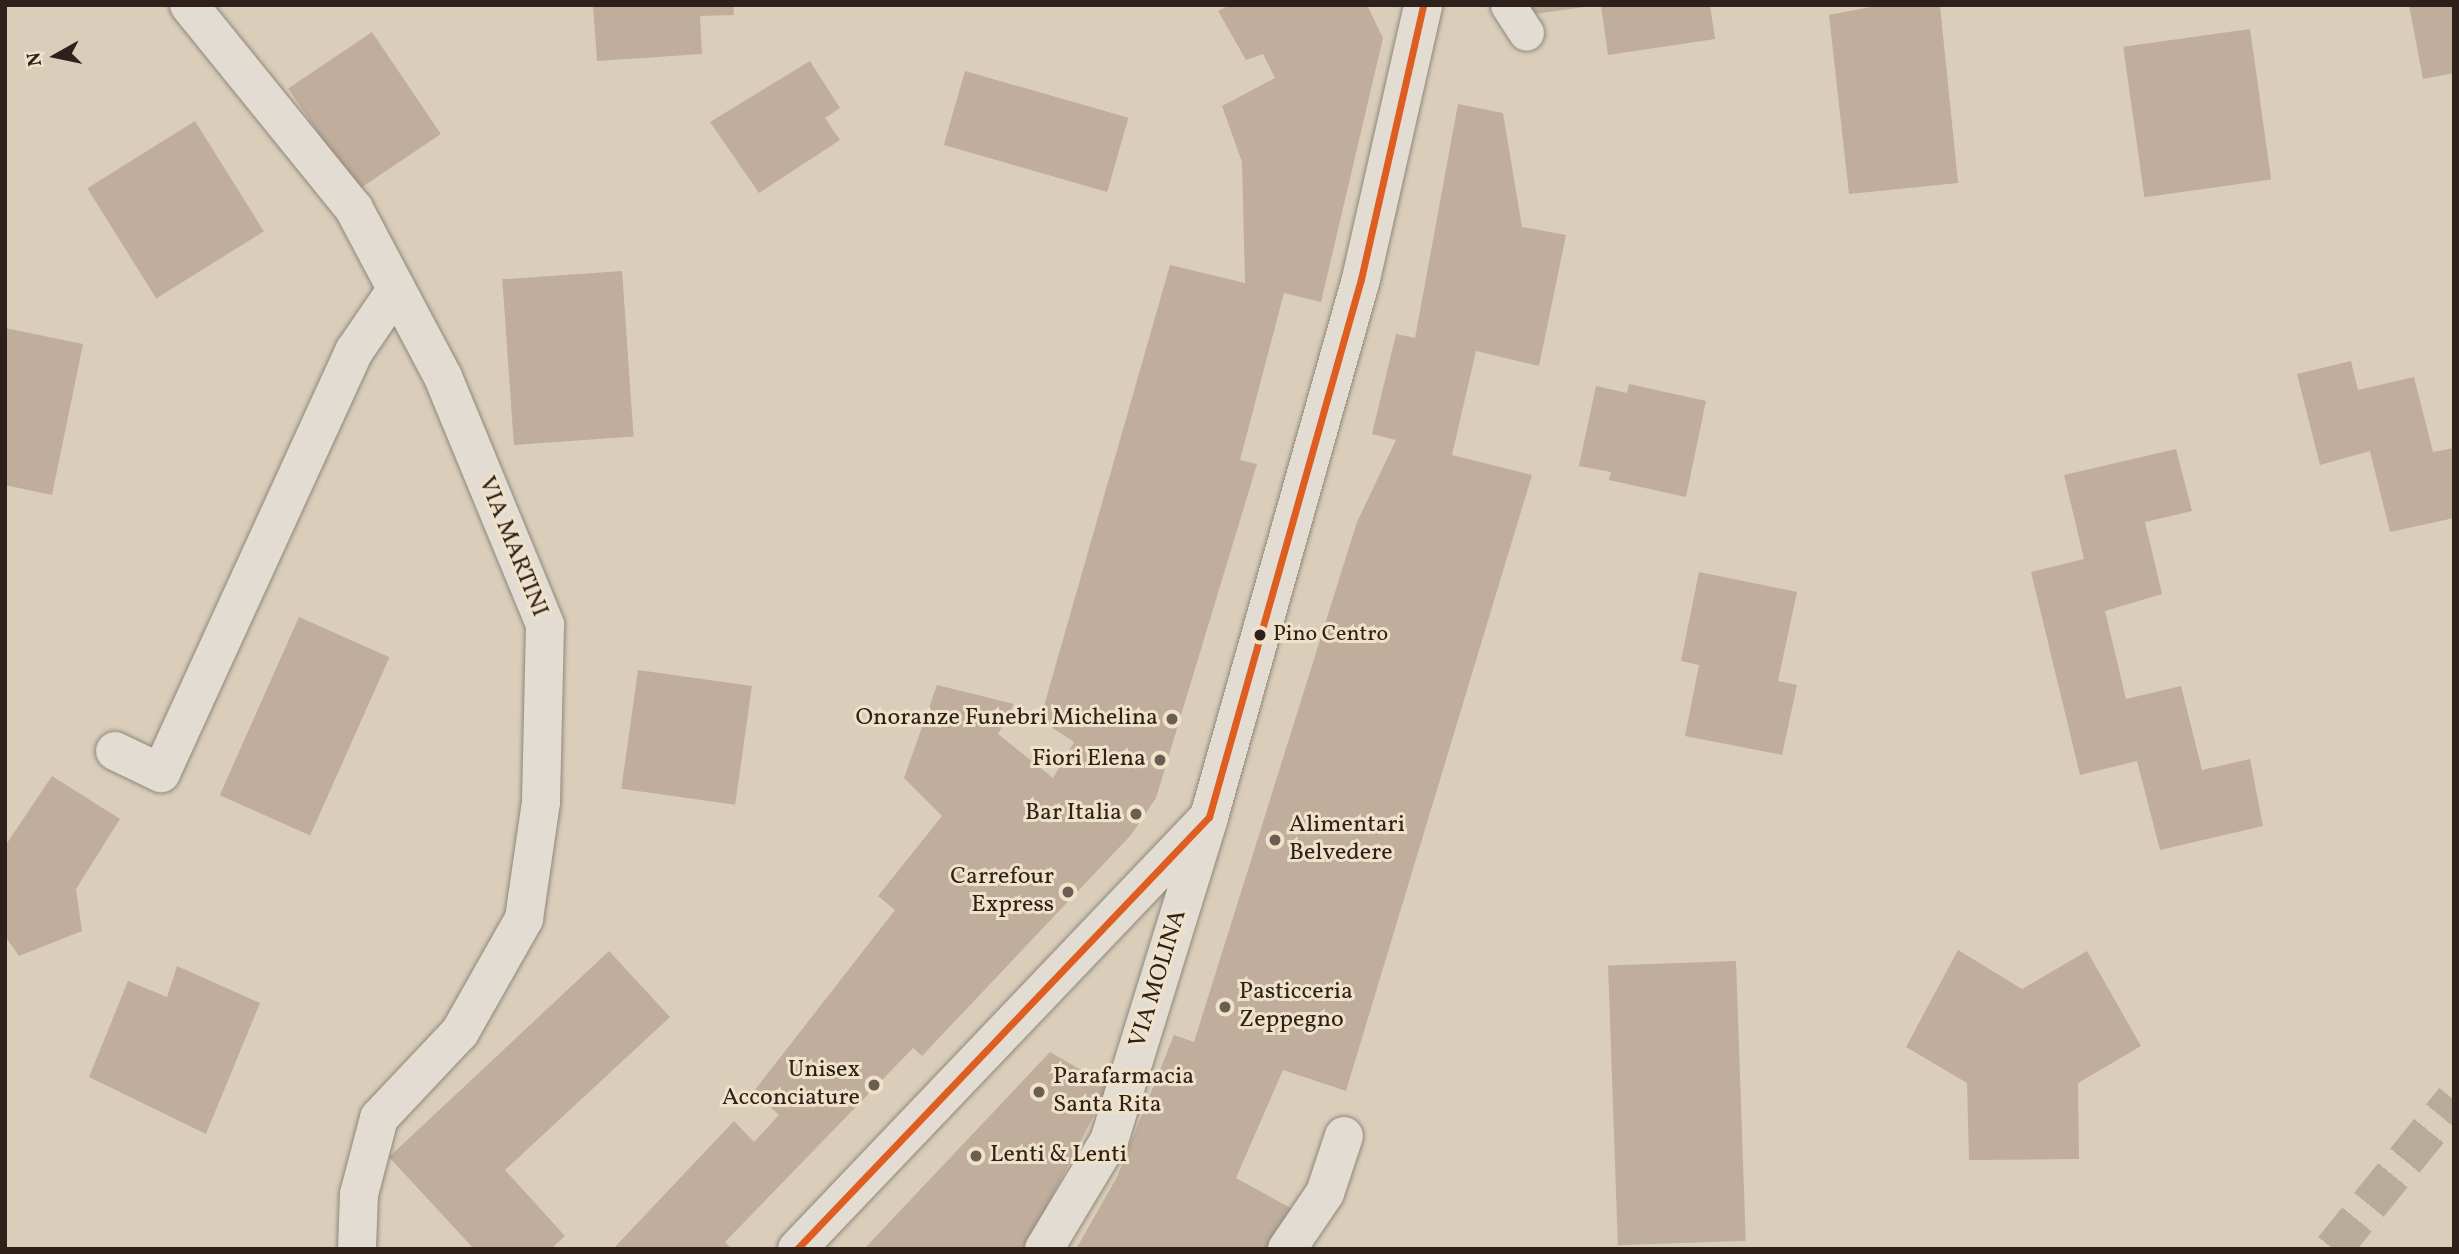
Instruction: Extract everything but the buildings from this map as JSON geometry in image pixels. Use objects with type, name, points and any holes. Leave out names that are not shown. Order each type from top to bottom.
[{"type":"street","name":"VIA MARTINI","points":[[189,5],[354,209],[443,377],[545,625],[541,802],[524,919],[460,1032],[379,1118],[359,1194],[357,1249]]},
{"type":"street","name":"VIA MOLINA","points":[[1044,1249],[1109,1141],[1209,817],[1361,279],[1423,5]]},
{"type":"street","points":[[115,751],[161,773],[355,350],[396,290]]},
{"type":"street","points":[[797,1249],[1209,817]]},
{"type":"street","points":[[1287,1249],[1325,1193],[1344,1136]]},
{"type":"tunnel","points":[[2333,1249],[2454,1100]]},
{"type":"transit line","points":[[797,1249],[1209,817],[1361,279],[1423,5]]},
{"type":"place","name":"Pino Centro","points":[[1260,635]]},
{"type":"place","name":"Onoranze Funebri Michelina","points":[[1172,719]]},
{"type":"place","name":"Fiori Elena","points":[[1160,760]]},
{"type":"place","name":"Bar Italia","points":[[1136,814]]},
{"type":"place","name":"Alimentari Belvedere","points":[[1275,840]]},
{"type":"place","name":"Carrefour Express","points":[[1068,892]]},
{"type":"place","name":"Pasticceria Zeppegno","points":[[1225,1007]]},
{"type":"place","name":"Unisex Acconciature","points":[[874,1085]]},
{"type":"place","name":"Parafarmacia Santa Rita","points":[[1039,1092]]},
{"type":"place","name":"Lenti & Lenti","points":[[976,1156]]}]
